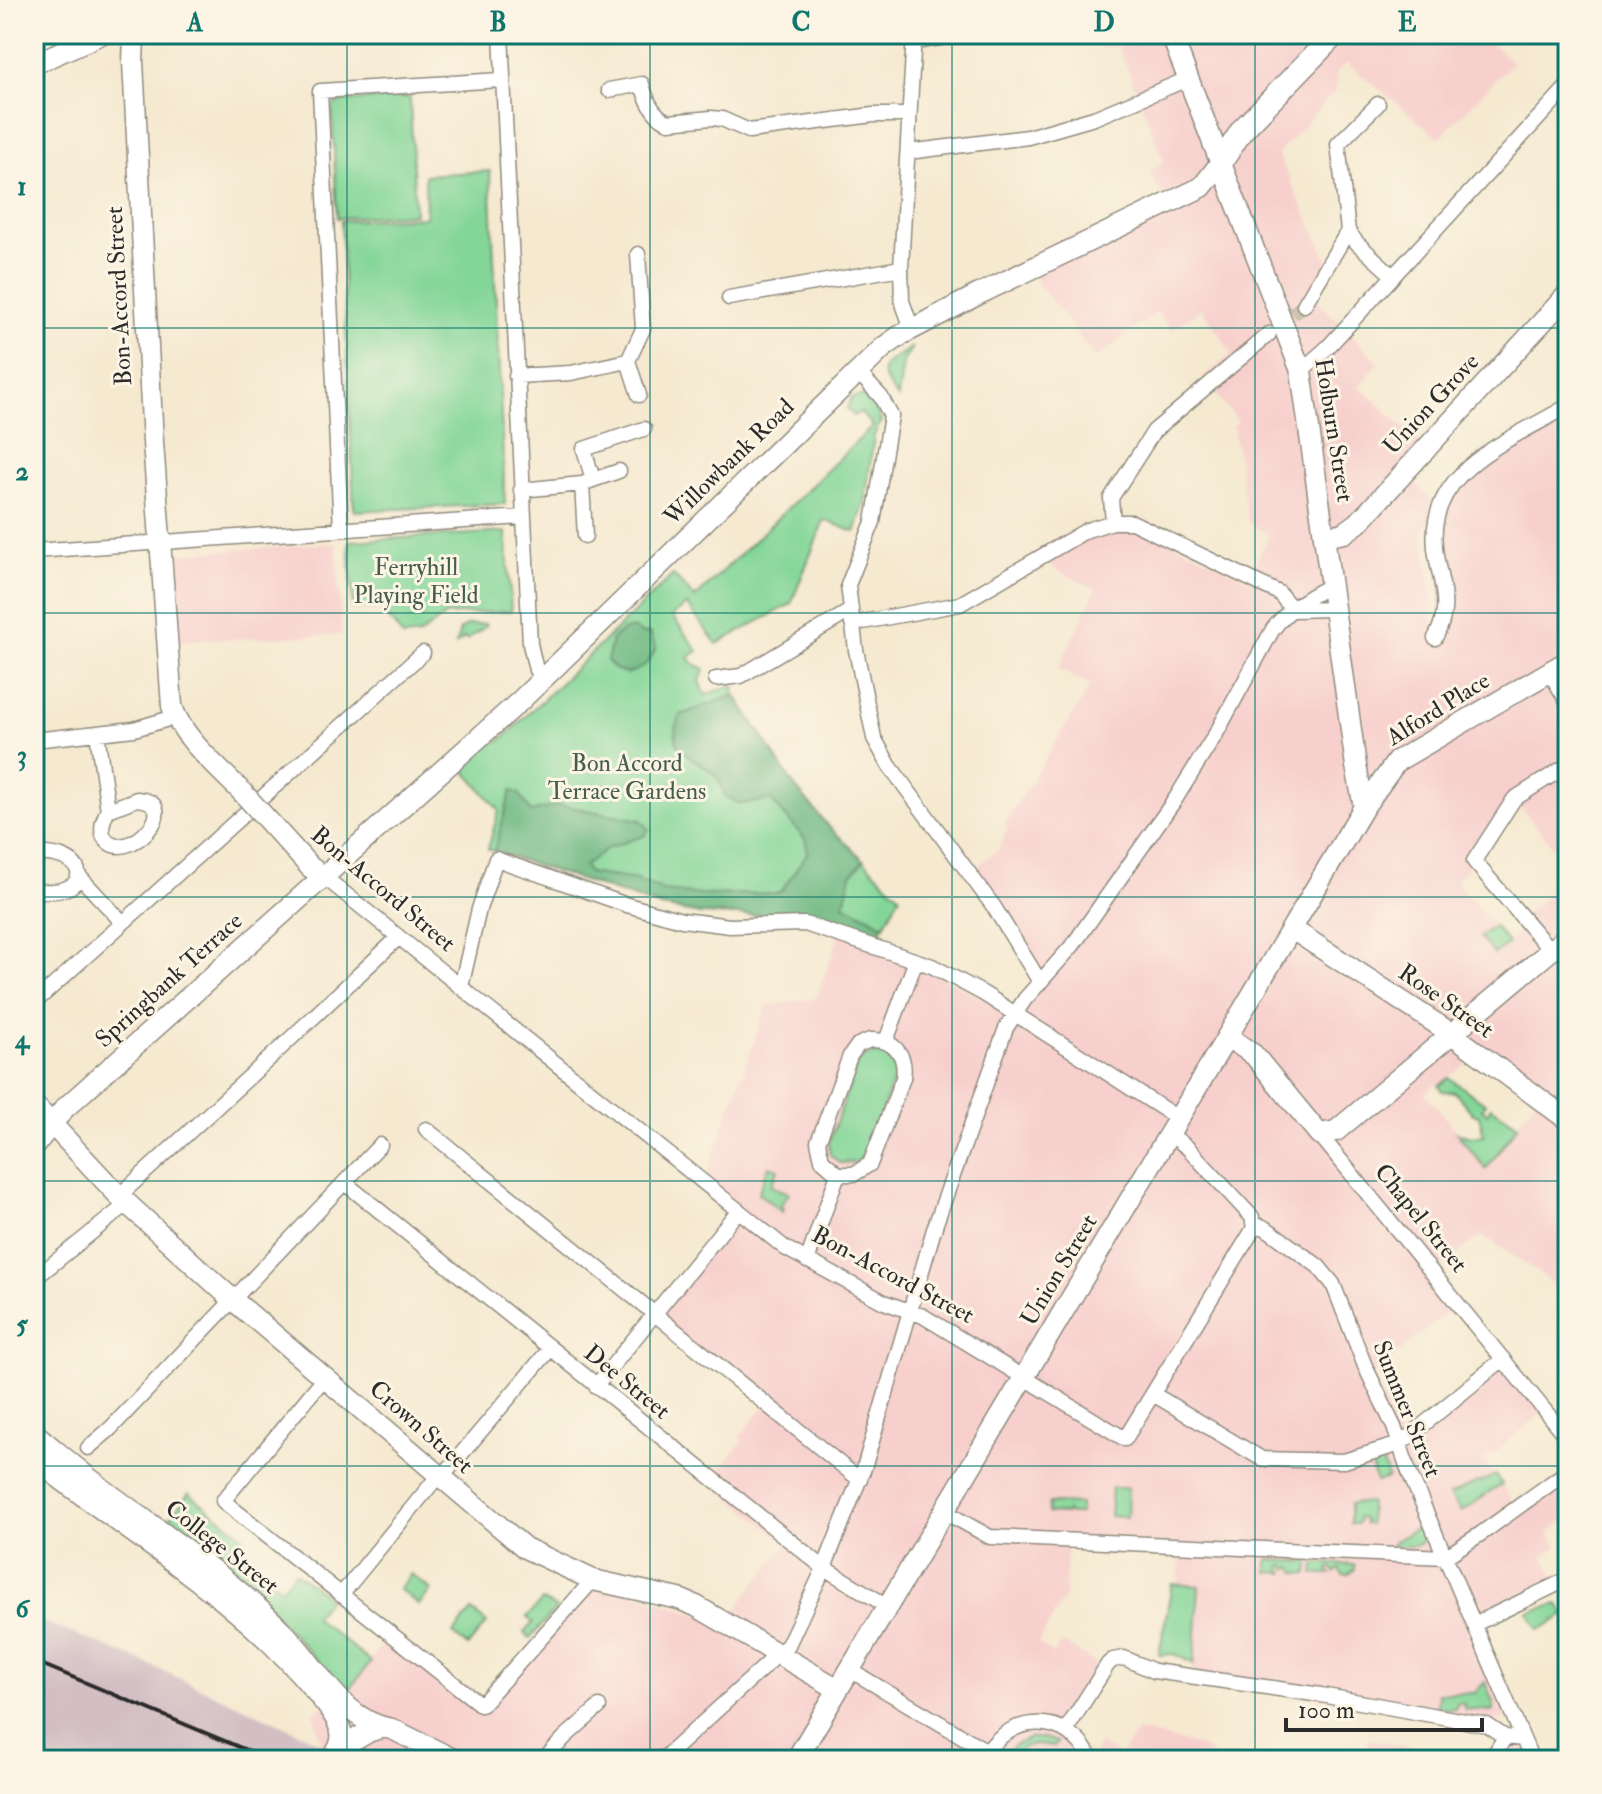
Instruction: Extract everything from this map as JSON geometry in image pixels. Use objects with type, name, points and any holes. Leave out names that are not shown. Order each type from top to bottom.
[{"type":"main road","points":[[1222,161],[1242,130],[1335,34]]},
{"type":"street","points":[[34,64],[101,34]]},
{"type":"street","name":"Bon-Accord Street","points":[[134,34],[160,541],[175,717],[310,867],[738,1211],[807,1261],[884,1302],[923,1316],[1125,1439],[1153,1394]]},
{"type":"street","points":[[501,34],[530,644],[536,670],[543,678]]},
{"type":"street","points":[[912,329],[902,301],[901,268],[914,38],[966,34]]},
{"type":"street","name":"Holburn Street","points":[[1171,34],[1301,371],[1355,764],[1364,807]]},
{"type":"street","points":[[908,152],[1039,135],[1094,118],[1190,78]]},
{"type":"street","points":[[341,529],[320,91],[501,80]]},
{"type":"street","points":[[609,90],[642,84],[652,107],[662,120],[722,119],[749,131],[873,115],[909,115]]},
{"type":"street","points":[[1301,371],[1328,347],[1568,86]]},
{"type":"street","points":[[1378,104],[1338,144],[1348,231],[1392,275]]},
{"type":"street","name":"Willowbank Road","points":[[323,876],[543,678],[884,347],[912,329],[1202,187],[1222,161]]},
{"type":"street","points":[[1304,305],[1348,231]]},
{"type":"street","points":[[638,254],[643,329],[628,361],[639,395]]},
{"type":"street","points":[[729,298],[901,268]]},
{"type":"street","name":"Union Grove","points":[[1324,537],[1344,533],[1358,523],[1568,294]]},
{"type":"street","points":[[1113,522],[1111,498],[1154,431],[1269,334]]},
{"type":"street","points":[[516,376],[571,373],[628,361]]},
{"type":"street","points":[[857,371],[881,397],[889,410],[891,423],[873,522],[848,585],[869,720],[881,753],[987,897],[1040,982]]},
{"type":"street","points":[[1435,638],[1446,612],[1433,538],[1438,506],[1444,493],[1467,468],[1568,406]]},
{"type":"street","points":[[585,536],[587,482],[584,449],[644,429]]},
{"type":"street","points":[[521,490],[587,482],[619,471]]},
{"type":"street","points":[[34,551],[523,517]]},
{"type":"street","points":[[716,679],[741,676],[851,618],[966,602],[1066,541],[1113,522],[1132,522],[1279,593],[1293,610]]},
{"type":"street","points":[[662,1760],[788,1645],[860,1480],[935,1226],[994,1057],[1015,1014],[1073,945],[1168,810],[1217,732],[1278,622],[1308,597],[1330,586]]},
{"type":"street","points":[[1293,610],[1333,609]]},
{"type":"street","points":[[34,1003],[423,653]]},
{"type":"street","points":[[1560,665],[1568,697]]},
{"type":"street","name":"Alford Place","points":[[1364,807],[1397,761],[1560,665]]},
{"type":"street","points":[[34,740],[143,727],[175,717]]},
{"type":"street","points":[[97,733],[108,810]]},
{"type":"street","points":[[1355,764],[1373,766],[1397,761]]},
{"type":"street","points":[[1551,951],[1474,861],[1514,799],[1568,765]]},
{"type":"street","name":"Union Street","points":[[796,1760],[1364,807]]},
{"type":"street","points":[[34,854],[56,854],[69,858],[79,876],[123,923]]},
{"type":"street","points":[[461,987],[479,909],[496,859],[627,905],[682,920],[730,926],[805,924],[915,963],[932,966],[963,981],[1015,1014],[1174,1127],[1188,1148],[1252,1217],[1254,1228],[1153,1394],[1265,1459],[1344,1461],[1400,1444],[1503,1359]]},
{"type":"street","points":[[34,890],[64,891],[76,883],[79,876]]},
{"type":"street","name":"Springbank Terrace","points":[[34,1146],[65,1108],[323,876]]},
{"type":"street","name":"Rose Street","points":[[1292,929],[1452,1034],[1568,1120]]},
{"type":"street","points":[[1329,1138],[1568,936]]},
{"type":"street","points":[[34,1279],[123,1200],[399,937]]},
{"type":"street","points":[[886,1041],[915,963]]},
{"type":"street","name":"Chapel Street","points":[[1228,1037],[1252,1053],[1329,1138],[1568,1439]]},
{"type":"street","points":[[870,1040],[886,1041],[902,1057],[903,1078],[870,1164],[854,1174],[838,1174],[822,1160],[818,1152],[821,1133],[854,1049],[870,1040]]},
{"type":"street","name":"Crown Street","points":[[34,1105],[123,1200],[233,1300],[525,1548],[593,1580],[679,1599],[838,1689]]},
{"type":"street","points":[[426,1129],[860,1480]]},
{"type":"street","points":[[88,1448],[110,1429],[380,1145]]},
{"type":"street","points":[[807,1261],[838,1174]]},
{"type":"street","name":"Dee Street","points":[[345,1183],[824,1568],[887,1606]]},
{"type":"street","points":[[596,1386],[738,1211]]},
{"type":"street","name":"Summer Street","points":[[1254,1228],[1261,1226],[1267,1229],[1318,1266],[1330,1280],[1532,1760]]},
{"type":"street","points":[[341,1595],[550,1349]]},
{"type":"street","points":[[324,1378],[223,1501],[481,1705],[593,1580]]},
{"type":"street","name":"College Street","points":[[34,1433],[238,1591],[287,1635],[344,1704],[362,1718],[455,1760]]},
{"type":"street","name":"College Street","points":[[34,1458],[204,1587],[273,1645],[310,1684],[333,1715],[341,1732],[335,1755]]},
{"type":"street","points":[[945,1512],[990,1537],[1445,1557],[1568,1471]]},
{"type":"street","points":[[1475,1624],[1568,1579]]},
{"type":"street","points":[[1066,1730],[1108,1664],[1118,1658],[1154,1671],[1321,1695],[1487,1725],[1505,1737],[1523,1739]]},
{"type":"street","points":[[850,1670],[985,1756],[1004,1733],[1024,1724],[1048,1723],[1066,1730],[1082,1744],[1091,1760]]},
{"type":"street","points":[[544,1760],[599,1707]]},
{"type":"street","points":[[1487,1725],[1512,1714]]},
{"type":"street","points":[[335,1755],[370,1731],[382,1728]]},
{"type":"street","points":[[1491,1760],[1505,1737]]},
{"type":"shaded area","points":[[1098,34],[1481,34],[1513,62],[1439,138],[1347,63],[1337,72],[1336,90],[1278,154],[1329,263],[1311,294],[1379,363],[1359,386],[1426,447],[1403,472],[1438,506],[1437,513],[1423,530],[1433,605],[1431,633],[1439,636],[1438,524],[1456,484],[1503,450],[1568,411],[1568,864],[1514,800],[1474,861],[1455,881],[1508,942],[1525,928],[1519,919],[1568,878],[1568,1044],[1563,1053],[1568,1057],[1568,1296],[1563,1300],[1545,1277],[1482,1235],[1432,1274],[1457,1304],[1371,1375],[1403,1443],[1503,1359],[1545,1411],[1486,1460],[1517,1508],[1556,1479],[1568,1495],[1568,1518],[1548,1533],[1558,1546],[1544,1557],[1556,1577],[1473,1615],[1512,1714],[1487,1725],[1192,1676],[1193,1664],[1178,1611],[1180,1545],[1067,1541],[1065,1597],[1038,1643],[1054,1655],[1062,1642],[1104,1669],[1067,1730],[1092,1757],[1100,1744],[1120,1755],[1138,1731],[1199,1746],[1214,1755],[1268,1760],[310,1760],[322,1743],[313,1713],[346,1693],[390,1634],[481,1705],[593,1580],[727,1623],[788,1544],[710,1481],[743,1441],[739,1438],[766,1404],[655,1314],[738,1211],[700,1180],[710,1165],[767,1005],[816,998],[840,934],[915,963],[1014,1014],[1040,983],[970,872],[999,849],[1008,827],[1004,825],[1091,685],[1058,669],[1096,589],[1054,569],[1043,554],[1066,541],[1132,522],[1247,579],[1269,535],[1248,523],[1233,426],[1238,421],[1202,378],[1232,354],[1202,308],[1172,330],[1157,312],[1096,358],[1037,282],[1029,264],[1162,198],[1150,172],[1164,161],[1118,46],[1101,48]],"holes":[[[1475,1056],[1537,1098],[1486,1168],[1425,1093],[1436,1084],[1439,1086]]]},
{"type":"shaded area","points":[[336,543],[342,635],[178,641],[171,554]]},
{"type":"shaded area","points":[[34,1618],[139,1660],[322,1743],[349,1760],[34,1760]]},
{"type":"shaded area","points":[[1369,1739],[1429,1751],[1424,1760],[1365,1760]]},
{"type":"shaded area","points":[[1523,1739],[1532,1760],[1491,1760],[1501,1743]]},
{"type":"green space","points":[[410,97],[415,214],[337,218],[332,108],[344,101]]},
{"type":"green space","points":[[490,171],[505,504],[354,511],[341,221],[426,217],[425,175]]},
{"type":"green space","points":[[912,347],[903,362],[898,398],[885,379],[884,368]]},
{"type":"green space","name":"Bon Accord Terrace Gardens","points":[[862,396],[875,407],[881,421],[874,435],[865,503],[855,532],[824,520],[791,604],[717,644],[687,605],[672,616],[698,651],[689,657],[694,664],[705,669],[700,680],[705,695],[733,685],[733,691],[795,787],[827,825],[900,896],[875,942],[840,925],[811,917],[701,914],[662,907],[488,849],[499,810],[461,766],[488,743],[501,740],[673,575],[695,598],[873,426],[860,412],[854,416],[847,408],[852,397]]},
{"type":"green space","name":"Ferryhill Playing Field","points":[[506,532],[511,611],[445,615],[420,635],[403,637],[380,607],[353,608],[349,541]]},
{"type":"green space","points":[[485,624],[467,640],[465,638],[456,644],[460,630],[468,625]]},
{"type":"green space","points":[[633,628],[642,634],[650,633],[656,647],[645,665],[626,674],[607,661],[612,639],[624,630]]},
{"type":"green space","points":[[735,695],[795,787],[827,825],[864,860],[851,875],[844,904],[884,925],[875,942],[840,925],[811,917],[701,914],[662,907],[494,851],[511,791],[519,793],[531,812],[559,805],[641,820],[649,829],[644,836],[608,848],[584,866],[589,873],[637,880],[665,891],[702,895],[776,893],[782,890],[808,852],[805,839],[771,800],[741,804],[726,797],[718,779],[685,753],[676,739],[680,715]]},
{"type":"green space","points":[[1494,926],[1508,943],[1494,954],[1480,937]]},
{"type":"green space","points":[[880,1054],[892,1064],[894,1079],[866,1152],[857,1162],[840,1163],[830,1155],[829,1142],[858,1063],[867,1055]]},
{"type":"green space","points":[[1449,1078],[1486,1104],[1482,1109],[1487,1113],[1491,1107],[1518,1125],[1486,1169],[1457,1133],[1472,1137],[1484,1135],[1479,1115],[1473,1114],[1455,1092],[1442,1091],[1439,1086]]},
{"type":"green space","points":[[769,1166],[778,1169],[771,1186],[789,1193],[780,1206],[782,1212],[758,1193]]},
{"type":"green space","points":[[1381,1458],[1388,1478],[1376,1482],[1370,1462]]},
{"type":"green space","points":[[1496,1475],[1502,1484],[1461,1512],[1449,1495]]},
{"type":"green space","points":[[1112,1488],[1128,1488],[1127,1517],[1110,1516]]},
{"type":"green space","points":[[189,1493],[243,1536],[233,1549],[281,1588],[295,1572],[329,1598],[314,1617],[371,1662],[346,1693],[243,1579],[168,1520]]},
{"type":"green space","points":[[1370,1502],[1369,1524],[1364,1524],[1364,1519],[1359,1518],[1358,1524],[1350,1524],[1350,1504]]},
{"type":"green space","points":[[1049,1503],[1080,1504],[1080,1514],[1067,1511],[1066,1514],[1048,1513]]},
{"type":"green space","points":[[1418,1528],[1424,1540],[1415,1546],[1393,1546],[1393,1542]]},
{"type":"green space","points":[[1268,1560],[1309,1562],[1308,1574],[1296,1573],[1292,1567],[1287,1570],[1284,1565],[1280,1568],[1284,1573],[1268,1572]]},
{"type":"green space","points":[[1315,1563],[1355,1565],[1355,1569],[1348,1575],[1343,1575],[1339,1569],[1335,1572],[1331,1567],[1328,1570],[1331,1574],[1314,1574]]},
{"type":"green space","points":[[411,1574],[431,1590],[419,1605],[399,1589]]},
{"type":"green space","points":[[1172,1584],[1199,1586],[1194,1664],[1174,1654],[1159,1655]]},
{"type":"green space","points":[[542,1601],[557,1608],[530,1638],[524,1633],[533,1623],[527,1617]]},
{"type":"green space","points":[[1558,1604],[1565,1615],[1539,1630],[1528,1612]]},
{"type":"green space","points":[[472,1611],[487,1623],[468,1646],[453,1634]]},
{"type":"green space","points":[[1485,1682],[1494,1705],[1492,1711],[1464,1709],[1464,1703],[1457,1703],[1456,1709],[1437,1708],[1438,1693],[1475,1693]]},
{"type":"green space","points":[[1030,1738],[1057,1742],[1054,1747],[1030,1745],[1009,1758],[1004,1755],[1015,1745]]},
{"type":"tunnel","points":[[1276,327],[1304,305]]},
{"type":"railway","points":[[34,1661],[270,1760]]},
{"type":"railway","points":[[34,1690],[44,1694]]}]
